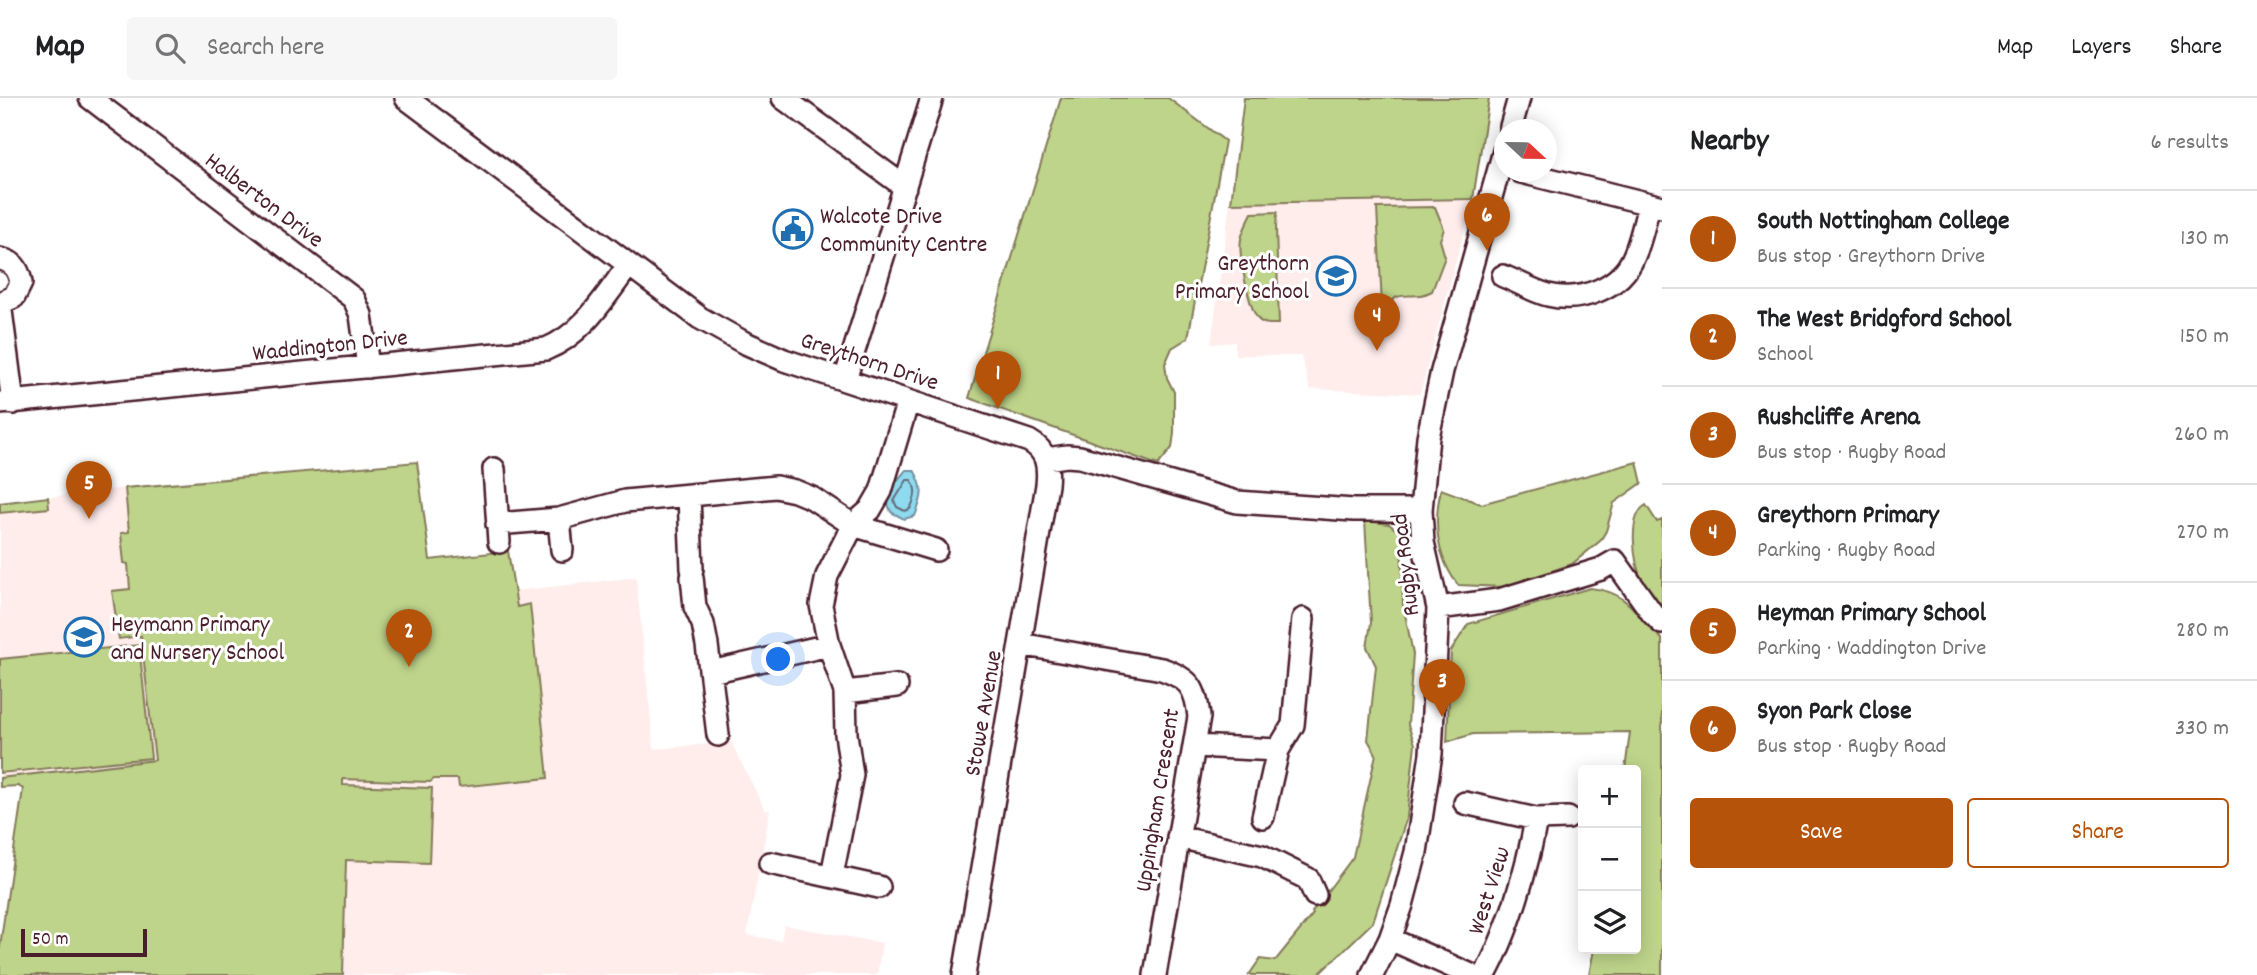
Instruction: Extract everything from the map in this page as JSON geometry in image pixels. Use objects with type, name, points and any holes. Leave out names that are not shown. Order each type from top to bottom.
[{"type":"street","name":"Halberton Drive","points":[[90,98],[354,299],[361,315],[368,367]]},
{"type":"street","name":"Greythorn Drive","points":[[406,98],[700,318],[743,342],[784,360],[1029,441],[1041,449],[1046,459]]},
{"type":"street","points":[[783,98],[905,187]]},
{"type":"street","points":[[845,380],[932,98]]},
{"type":"street","points":[[1513,119],[1518,98]]},
{"type":"street","points":[[1510,273],[1547,295],[1588,295],[1608,286],[1624,273],[1634,257],[1656,205],[1557,178]]},
{"type":"street","name":"Rugby Road","points":[[1373,975],[1402,905],[1416,852],[1431,754],[1438,608],[1423,542],[1421,510],[1428,438],[1438,390],[1502,182]]},
{"type":"street","points":[[0,259],[11,262],[20,275],[19,290],[8,301],[0,303],[6,403]]},
{"type":"street","name":"Waddington Drive","points":[[6,403],[546,349],[563,342],[579,330],[629,265]]},
{"type":"street","points":[[832,875],[852,775],[846,734],[845,692],[829,645],[821,605],[827,576],[853,525],[870,510],[881,491],[908,401]]},
{"type":"street","points":[[1046,459],[1080,457],[1219,499],[1252,505],[1421,510]]},
{"type":"street","name":"Stowe Avenue","points":[[964,975],[1047,485],[1046,459]]},
{"type":"street","points":[[494,469],[498,533],[625,501],[776,487],[812,498],[853,525],[936,550]]},
{"type":"street","points":[[689,496],[695,607],[703,624],[718,735]]},
{"type":"street","points":[[559,519],[562,550]]},
{"type":"street","points":[[1438,608],[1499,600],[1601,569],[1615,561],[1651,613],[1662,623]]},
{"type":"street","points":[[1263,817],[1278,750],[1293,725],[1303,619]]},
{"type":"street","name":"Uppingham Crescent","points":[[1020,644],[1162,670],[1177,675],[1192,686],[1198,701],[1199,717],[1155,975]]},
{"type":"street","points":[[711,672],[829,645]]},
{"type":"street","points":[[845,692],[897,686]]},
{"type":"street","points":[[1194,746],[1278,750]]},
{"type":"street","name":"West View","points":[[1465,803],[1536,819],[1567,818]]},
{"type":"street","name":"West View","points":[[1474,975],[1511,912],[1536,819]]},
{"type":"street","points":[[1178,837],[1262,856],[1308,879],[1315,895]]},
{"type":"street","points":[[770,863],[879,887]]},
{"type":"street","points":[[1390,939],[1474,975]]},
{"type":"shaded area","name":"Greythorn Primary School","points":[[1244,98],[1489,98],[1473,199],[1420,394],[1310,389],[1301,356],[1235,355],[1235,342],[1211,344]]},
{"type":"shaded area","points":[[417,462],[430,560],[509,550],[515,591],[636,577],[654,749],[731,742],[765,810],[770,810],[747,935],[781,941],[784,925],[882,943],[877,975],[0,975],[0,946],[23,789],[18,786],[0,787],[0,503],[125,488]]},
{"type":"green space","points":[[1061,98],[1168,98],[1225,141],[1188,338],[1172,348],[1165,364],[1167,378],[1174,392],[1174,433],[1172,448],[1158,465],[969,398]]},
{"type":"green space","points":[[1244,98],[1489,98],[1473,199],[1231,203]]},
{"type":"green space","points":[[1435,207],[1444,229],[1440,240],[1445,257],[1432,291],[1422,295],[1397,297],[1382,306],[1377,208]]},
{"type":"green space","points":[[1277,212],[1279,324],[1270,324],[1258,319],[1251,304],[1240,246],[1252,213]]},
{"type":"green space","points":[[417,462],[430,560],[508,551],[517,607],[530,604],[548,778],[459,787],[458,779],[434,779],[430,782],[343,779],[343,785],[432,788],[429,863],[346,860],[343,975],[0,975],[0,946],[23,789],[18,786],[0,787],[0,778],[155,760],[141,636],[119,639],[112,591],[130,589],[121,533],[129,532],[125,488]]},
{"type":"green space","points":[[1637,462],[1642,483],[1614,503],[1606,531],[1600,541],[1572,564],[1504,587],[1458,585],[1441,551],[1437,514],[1441,489],[1481,504]]},
{"type":"green space","points":[[48,497],[49,508],[0,513],[0,503]]},
{"type":"green space","points":[[1646,505],[1657,522],[1662,520],[1662,615],[1642,582],[1635,553],[1636,520]]},
{"type":"green space","points":[[1365,521],[1389,524],[1401,534],[1403,604],[1413,654],[1408,725],[1415,744],[1407,817],[1373,922],[1318,975],[1249,975],[1260,959],[1275,961],[1313,914],[1353,857],[1376,754],[1368,740],[1376,666],[1367,647],[1371,623]]},
{"type":"green space","points":[[1590,588],[1614,594],[1623,600],[1662,639],[1662,975],[1589,975],[1593,954],[1641,954],[1641,765],[1626,765],[1630,732],[1473,734],[1447,742],[1451,651],[1468,624]]},
{"type":"green space","points":[[139,645],[151,758],[0,773],[0,659]]},
{"type":"water","points":[[906,470],[914,470],[922,493],[915,516],[904,519],[891,512],[887,501],[895,483]]},
{"type":"place","name":"Walcote Drive Community Centre","points":[[793,229]]},
{"type":"place","name":"Syon Park Close","points":[[1487,251]]},
{"type":"place","name":"Greythorn Primary School","points":[[1336,276]]},
{"type":"place","name":"Greythorn Primary","points":[[1377,351]]},
{"type":"place","name":"South Nottingham College","points":[[998,409]]},
{"type":"place","name":"Heyman Primary School","points":[[89,519]]},
{"type":"place","name":"Heymann Primary and Nursery School","points":[[84,637]]},
{"type":"place","name":"The West Bridgford School","points":[[409,667]]},
{"type":"place","name":"Rushcliffe Arena","points":[[1442,717]]}]
